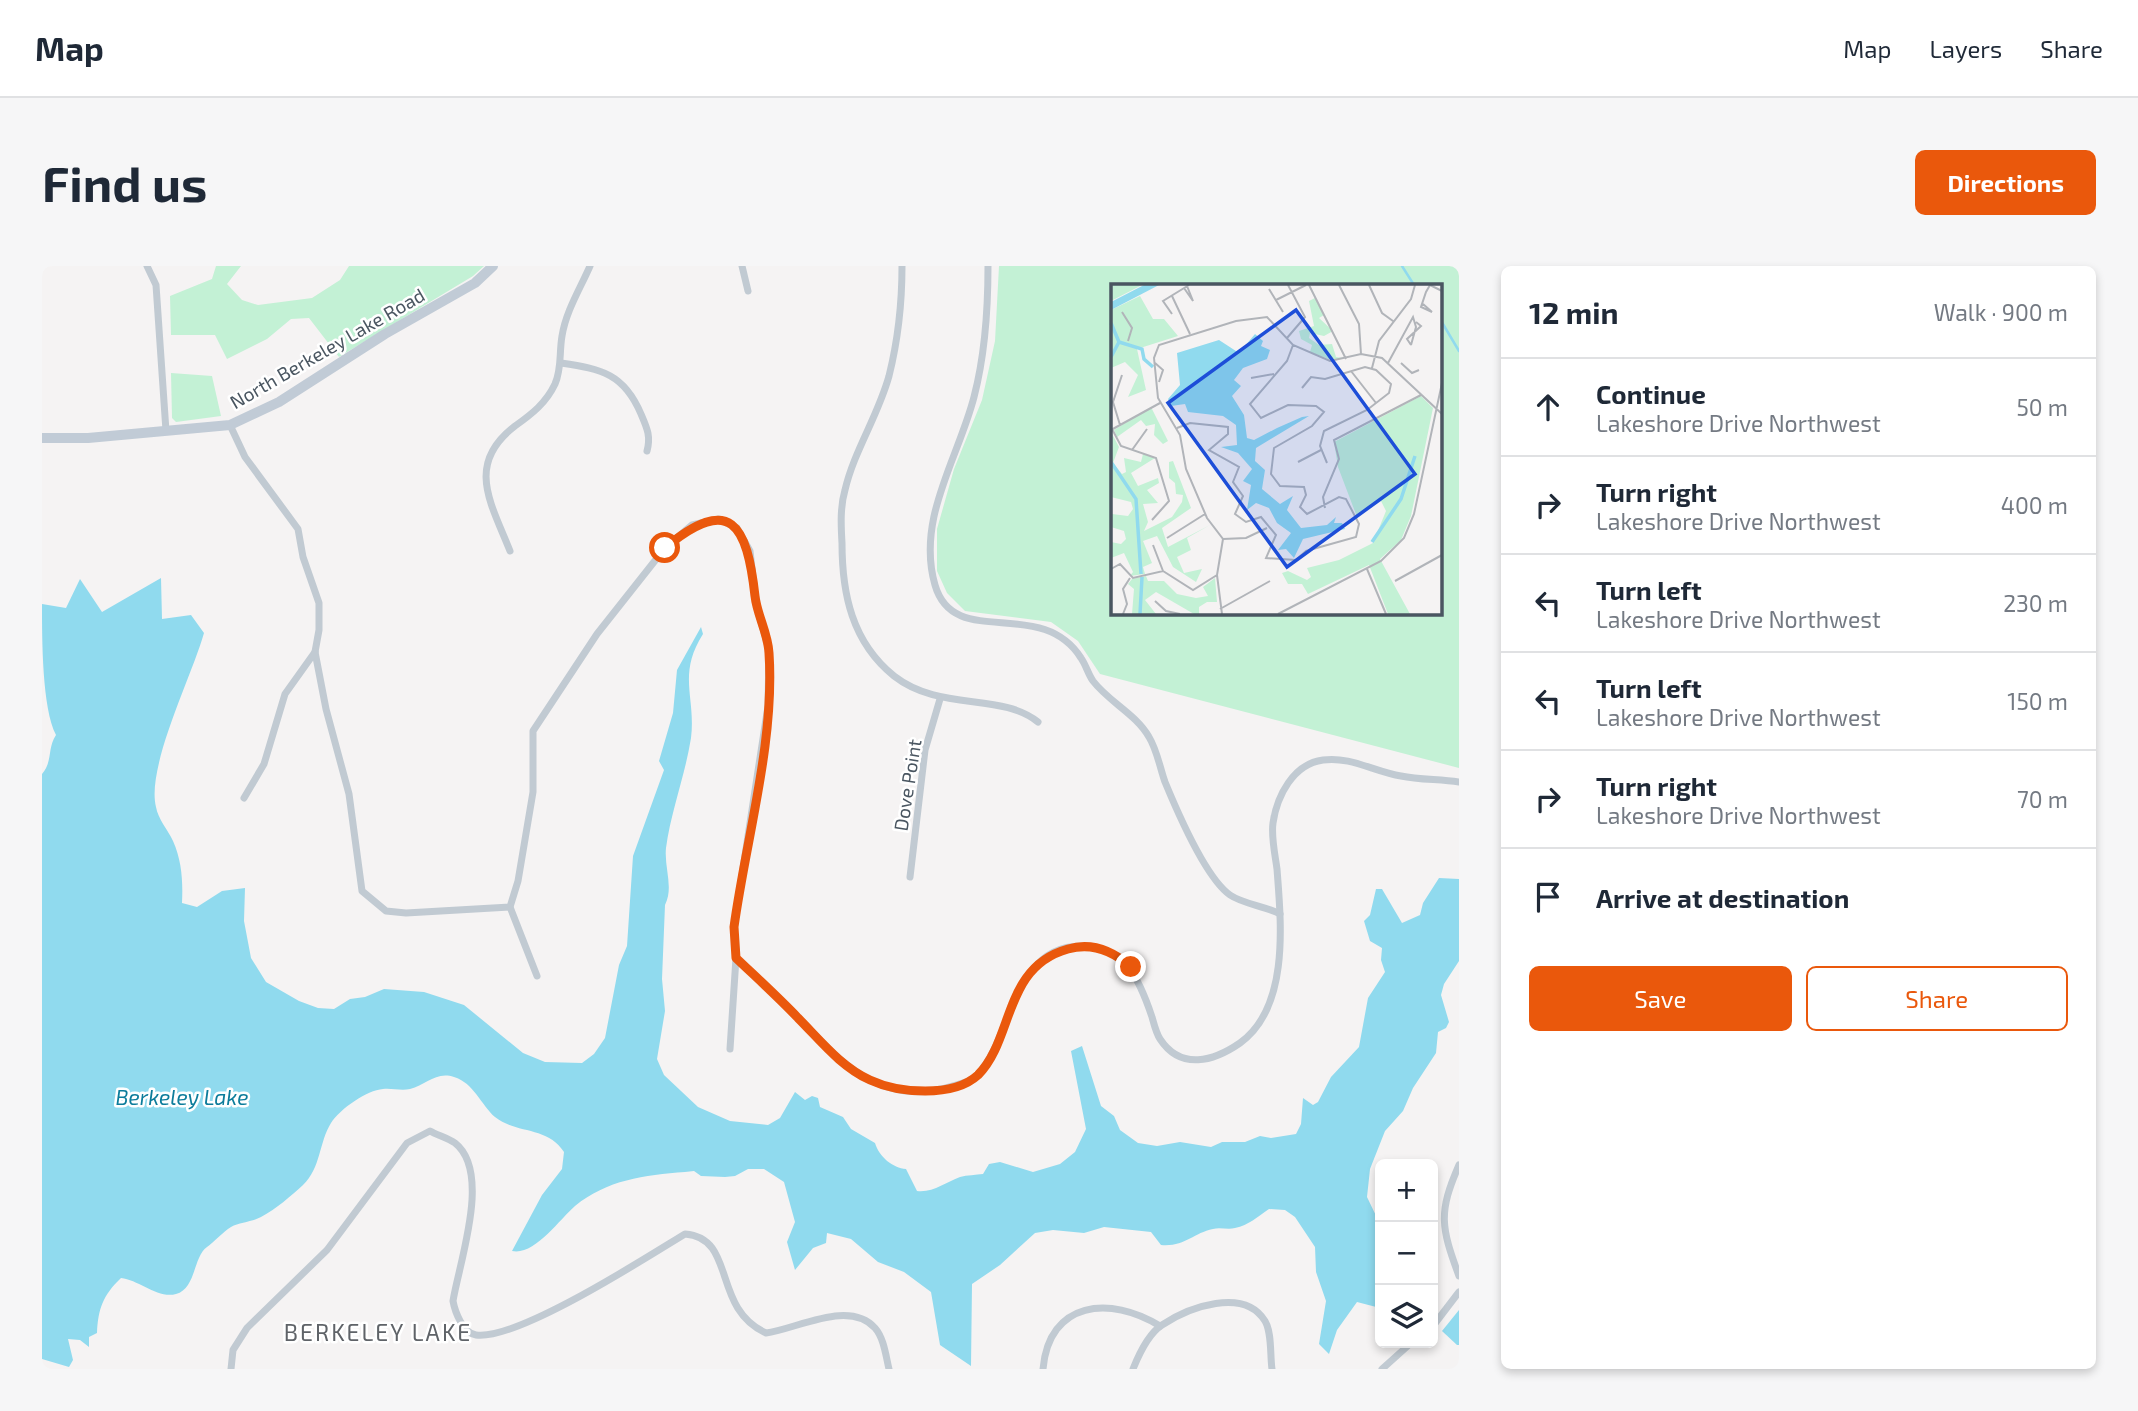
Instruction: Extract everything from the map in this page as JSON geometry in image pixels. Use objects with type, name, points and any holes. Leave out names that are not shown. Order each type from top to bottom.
[{"type":"street","points":[[147,266],[156,285],[166,431]]},
{"type":"street","name":"North Berkeley Lake Road","points":[[42,438],[88,438],[230,425],[279,402],[385,334],[475,283],[493,266]]},
{"type":"street","points":[[510,551],[488,495],[485,476],[489,455],[500,438],[540,408],[555,383],[561,363],[562,337],[571,308],[590,266]]},
{"type":"street","points":[[742,266],[748,291]]},
{"type":"street","points":[[902,266],[896,342],[881,398],[844,492],[842,582],[855,624],[881,663],[911,687],[940,699],[1026,712],[1038,722]]},
{"type":"street","points":[[988,266],[984,345],[974,396],[937,499],[931,531],[936,587],[944,603],[957,615],[974,621],[1036,625],[1064,639],[1080,656],[1093,681],[1149,738],[1166,785],[1214,881],[1233,897],[1280,914]]},
{"type":"street","points":[[561,363],[610,374],[631,393],[649,431],[647,452]]},
{"type":"street","points":[[230,425],[244,457],[298,529],[303,557],[319,603],[320,630],[315,652],[285,694],[264,764],[244,798]]},
{"type":"street","points":[[537,976],[510,906],[518,881],[533,792],[533,732],[597,634],[665,548],[692,525],[719,519],[737,528],[750,551],[756,604],[769,650],[768,706],[734,927],[736,958],[730,1049]]},
{"type":"street","points":[[315,652],[349,794],[362,891],[386,911],[406,913],[510,906]]},
{"type":"street","name":"Dove Point","points":[[910,877],[925,750],[940,699]]},
{"type":"street","points":[[736,958],[830,1052],[870,1080],[907,1092],[931,1091],[962,1083],[979,1074],[994,1047],[1011,1003],[1030,973],[1056,953],[1076,946],[1102,948],[1120,957],[1131,967],[1143,991],[1160,1039],[1175,1053],[1192,1062],[1206,1061],[1241,1042],[1262,1020],[1273,993],[1280,914],[1272,825],[1280,792],[1296,774],[1319,760],[1342,759],[1396,775],[1459,782]]},
{"type":"street","points":[[231,1369],[233,1350],[247,1328],[327,1250],[399,1150],[430,1131],[456,1144],[467,1163],[474,1196],[453,1301],[456,1313],[470,1332],[476,1335],[496,1333],[563,1305],[685,1234],[697,1234],[715,1249],[732,1301],[740,1315],[756,1328],[766,1333],[831,1317],[862,1319],[876,1329],[889,1369]]},
{"type":"street","points":[[1459,1165],[1445,1197],[1443,1224],[1459,1276]]},
{"type":"street","points":[[1438,1319],[1459,1292]]},
{"type":"street","points":[[1133,1369],[1142,1349],[1160,1326],[1211,1305],[1235,1302],[1254,1308],[1266,1323],[1272,1369]]},
{"type":"street","points":[[1043,1369],[1053,1330],[1070,1316],[1091,1308],[1120,1309],[1146,1317],[1160,1326]]},
{"type":"street","points":[[1382,1369],[1405,1348]]},
{"type":"green space","points":[[216,266],[241,266],[227,284],[242,300],[258,305],[312,298],[340,280],[349,266],[484,266],[473,276],[339,357],[309,318],[291,319],[267,339],[227,359],[215,335],[171,335],[170,296],[212,279]]},
{"type":"green space","points":[[999,266],[1459,266],[1459,768],[1100,674],[1078,641],[1051,622],[965,611],[947,593],[937,571],[937,529],[954,469],[982,400],[995,341]]},
{"type":"green space","points":[[171,373],[212,376],[221,416],[176,422],[172,418]]},
{"type":"water","name":"Berkeley Lake","points":[[161,578],[162,619],[191,615],[204,633],[164,746],[155,790],[156,807],[178,856],[182,903],[197,907],[222,891],[245,888],[244,921],[251,958],[266,982],[299,1001],[318,1008],[334,1009],[350,999],[365,997],[384,989],[424,992],[464,1005],[523,1053],[545,1062],[582,1063],[594,1054],[605,1038],[619,965],[627,946],[633,856],[664,770],[659,761],[673,713],[677,670],[701,627],[703,634],[695,649],[689,674],[691,738],[666,848],[669,891],[665,905],[662,979],[665,1011],[657,1059],[664,1075],[698,1107],[730,1121],[768,1125],[780,1118],[795,1092],[805,1100],[812,1096],[818,1098],[820,1107],[843,1117],[851,1129],[875,1143],[887,1161],[906,1169],[917,1191],[934,1189],[960,1177],[983,1174],[989,1164],[1000,1162],[1033,1172],[1060,1164],[1075,1152],[1086,1129],[1071,1051],[1082,1046],[1101,1106],[1114,1116],[1120,1130],[1138,1143],[1157,1146],[1180,1142],[1211,1147],[1222,1142],[1245,1142],[1260,1136],[1271,1138],[1296,1134],[1301,1124],[1303,1098],[1313,1105],[1318,1102],[1331,1077],[1359,1047],[1368,998],[1385,972],[1381,960],[1382,948],[1370,941],[1364,921],[1370,915],[1376,889],[1382,889],[1402,923],[1420,915],[1423,903],[1439,878],[1459,879],[1459,961],[1444,984],[1441,995],[1449,1022],[1446,1028],[1438,1032],[1436,1053],[1413,1088],[1403,1111],[1385,1131],[1370,1169],[1367,1197],[1375,1214],[1375,1307],[1357,1302],[1337,1330],[1329,1354],[1319,1344],[1326,1301],[1316,1272],[1315,1247],[1295,1217],[1285,1210],[1269,1209],[1240,1227],[1213,1229],[1169,1245],[1161,1245],[1151,1232],[1104,1227],[1084,1233],[1053,1230],[1035,1233],[1000,1265],[972,1284],[971,1366],[940,1345],[931,1292],[904,1272],[878,1262],[851,1239],[827,1233],[826,1243],[813,1248],[795,1270],[787,1242],[795,1222],[784,1182],[764,1169],[748,1169],[735,1176],[725,1177],[701,1176],[694,1171],[627,1180],[587,1197],[537,1243],[520,1251],[512,1251],[542,1195],[562,1169],[564,1152],[541,1134],[503,1122],[490,1112],[467,1084],[454,1077],[442,1076],[410,1089],[377,1090],[354,1101],[331,1123],[317,1163],[303,1185],[267,1214],[231,1227],[207,1247],[199,1258],[191,1280],[182,1291],[162,1294],[121,1278],[103,1303],[97,1333],[89,1337],[89,1347],[80,1340],[68,1339],[73,1360],[69,1367],[42,1359],[42,774],[48,764],[56,735],[45,691],[42,604],[66,608],[80,579],[102,612]]},
{"type":"water","points":[[1459,1310],[1459,1345],[1457,1345],[1442,1331]]},
{"type":"waterway","points":[[1402,266],[1413,284]]},
{"type":"waterway","points":[[1442,322],[1459,351]]},
{"type":"district","name":"BERKELEY LAKE","points":[[378,1332]]},
{"type":"route","points":[[665,548],[692,525],[719,519],[737,528],[750,551],[756,604],[769,650],[768,706],[734,927],[736,958],[830,1052],[870,1080],[907,1092],[931,1091],[955,1085],[979,1074],[994,1047],[1011,1003],[1030,973],[1045,960],[1056,953],[1082,946],[1102,948],[1120,957],[1131,967]]}]
